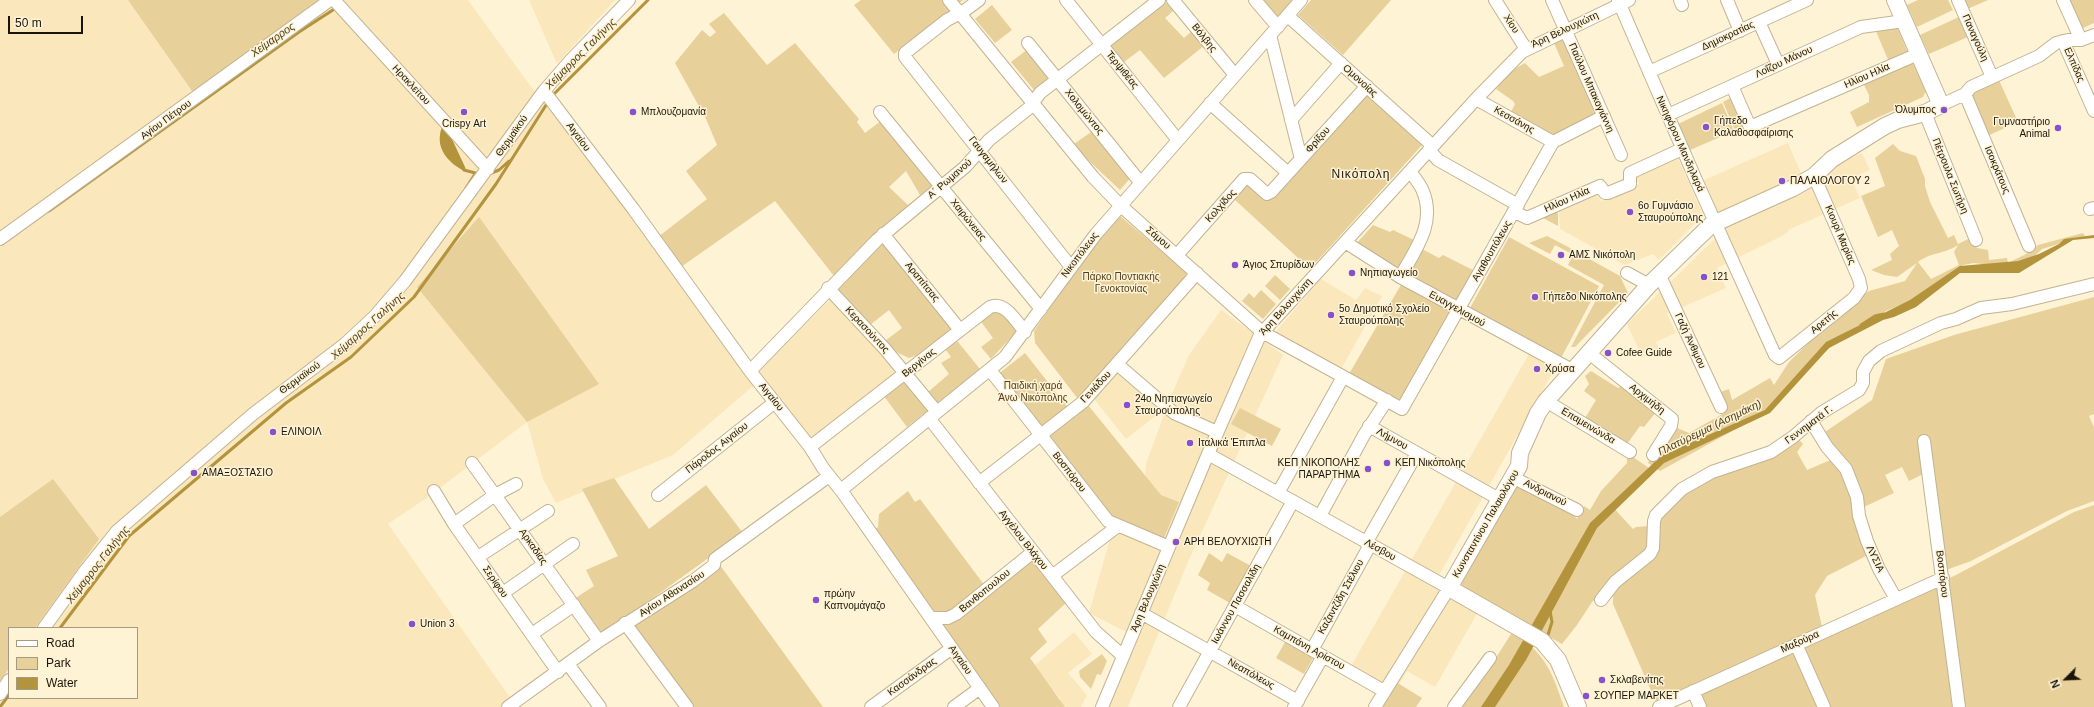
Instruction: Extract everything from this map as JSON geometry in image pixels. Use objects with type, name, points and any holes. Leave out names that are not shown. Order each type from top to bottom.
[{"type":"main road","points":[[1898,1],[1904,21],[1941,105]]},
{"type":"main road","name":"Κωνσταντίνου Παλαιολόγου","points":[[1449,588],[1499,499],[1520,466],[1520,453],[1538,413],[1546,401],[1572,370],[1654,280],[1698,235],[1716,222],[1770,199],[1814,176],[1832,159],[1881,128],[1898,120],[1925,113],[1941,105]]},
{"type":"main road","name":"Λέσβου","points":[[1449,588],[1537,638],[1550,650],[1560,664],[1578,707]]},
{"type":"street","name":"Αγίου Πέτρου","points":[[0,239],[330,0]]},
{"type":"street","name":"Ηρακλείτου","points":[[334,0],[488,168]]},
{"type":"street","name":"Θερμαϊκού","points":[[45,627],[89,565],[117,531],[235,429],[345,344],[375,316],[405,281],[544,91],[570,61],[629,0]]},
{"type":"street","name":"Σάμου","points":[[949,0],[1093,177],[1120,205],[1262,332],[1402,408]]},
{"type":"street","points":[[960,13],[979,0]]},
{"type":"street","name":"Τερψιθέας","points":[[1066,0],[1177,139]]},
{"type":"street","name":"Α΄ Ρωμανού","points":[[750,371],[828,288],[883,234],[942,187],[981,151],[989,140],[1032,103],[1037,95],[1057,78],[1159,0]]},
{"type":"street","name":"Βόλβης","points":[[1173,0],[1235,75]]},
{"type":"street","points":[[1255,0],[1274,31],[1291,120],[1301,159]]},
{"type":"street","name":"Νικοπόλεως","points":[[841,490],[990,370],[1008,353],[1071,267],[1120,205],[1301,0]]},
{"type":"street","name":"Χίου","points":[[1495,0],[1526,49]]},
{"type":"street","name":"Παύλου Μπακογιάννη","points":[[1552,0],[1621,155]]},
{"type":"street","points":[[1727,0],[1740,31]]},
{"type":"street","name":"Δημοκρατίας","points":[[1649,72],[1807,0]]},
{"type":"street","name":"Παναγούλη","points":[[1958,0],[1992,77]]},
{"type":"street","points":[[2063,0],[2081,40]]},
{"type":"street","name":"Άρη Βελουχιώτη","points":[[1102,707],[1217,432],[1255,343],[1262,332],[1476,99],[1526,49],[1622,1]]},
{"type":"street","name":"Νικηφόρου Μανδηλαρά","points":[[1622,1],[1649,72],[1682,149],[1776,356],[1782,358],[1792,349]]},
{"type":"street","name":"Γαυγαμήλων","points":[[960,13],[947,20],[905,53],[906,58],[981,151],[1071,267]]},
{"type":"street","name":"Ομονοίας","points":[[1288,16],[1367,86],[1431,148],[1438,160],[1516,208],[1527,218]]},
{"type":"street","name":"Λοΐζου Μάνου","points":[[1668,115],[1860,27],[1904,21]]},
{"type":"street","points":[[1758,22],[1778,64]]},
{"type":"street","name":"Κωνσταντίνου Παλαιολόγου","points":[[1941,105],[1965,94],[1971,87],[2039,56],[2056,43],[2081,40],[2094,35]]},
{"type":"street","name":"Ελπίδας","points":[[2064,41],[2094,111]]},
{"type":"street","name":"Χολομώντος","points":[[1028,43],[1140,182]]},
{"type":"street","name":"Ηλίου Ηλία","points":[[1732,86],[1750,128],[1918,54]]},
{"type":"street","points":[[1291,120],[1341,63]]},
{"type":"street","name":"Φρίξου","points":[[1269,194],[1367,86]]},
{"type":"street","name":"Αιγαίου","points":[[544,91],[634,210],[750,371],[810,447],[993,707]]},
{"type":"street","name":"Ισοκράτους","points":[[1965,94],[2029,246]]},
{"type":"street","name":"Κεσσάνης","points":[[1476,99],[1553,142]]},
{"type":"street","points":[[1210,103],[1288,173]]},
{"type":"street","name":"Χαιρώνειας","points":[[880,112],[1041,309]]},
{"type":"street","name":"Πέτρουλα Σωτήρη","points":[[1925,113],[1976,240]]},
{"type":"street","points":[[1553,142],[1604,116]]},
{"type":"street","name":"Αγαθουπόλεως","points":[[1402,408],[1553,142]]},
{"type":"street","name":"Ηλίου Ηλία","points":[[1527,218],[1600,186],[1607,193],[1630,184],[1630,173],[1682,149]]},
{"type":"street","points":[[1400,277],[1418,246],[1428,223],[1428,214],[1422,189],[1410,171]]},
{"type":"street","name":"Κιουρί Μαρίας","points":[[1814,176],[1860,284],[1857,294]]},
{"type":"street","name":"Κολχίδος","points":[[1177,255],[1244,179],[1250,178],[1269,194]]},
{"type":"street","name":"Αραπίτσας","points":[[883,234],[960,330]]},
{"type":"street","name":"Ευαγγελισμού","points":[[1345,242],[1400,277],[1458,310],[1572,370]]},
{"type":"street","name":"Γενιάδου","points":[[979,483],[1082,402],[1197,273]]},
{"type":"street","points":[[1627,273],[1654,280]]},
{"type":"street","name":"Γαζή Άνθιμου","points":[[1654,280],[1721,407]]},
{"type":"street","name":"Γεννηματά Γ.","points":[[1601,600],[1615,582],[1642,561],[1653,548],[1656,515],[1685,487],[1724,467],[1771,452],[1793,437],[1810,421],[1859,390],[1863,382],[1863,372],[1870,360],[1890,347],[1981,308],[2012,304],[2094,284]]},
{"type":"street","name":"Κερασούντος","points":[[828,288],[906,373],[933,415]]},
{"type":"street","name":"Αρετής","points":[[1792,349],[1857,294]]},
{"type":"street","name":"Βεργίνας","points":[[810,447],[990,307],[997,305],[1005,308],[1024,332]]},
{"type":"street","name":"Αρχιμήδη","points":[[1589,353],[1672,419],[1671,426],[1653,455]]},
{"type":"street","points":[[1117,364],[1174,413],[1217,432]]},
{"type":"street","name":"Βοσπόρου","points":[[990,370],[1104,518],[1118,526],[1169,547]]},
{"type":"street","points":[[1278,492],[1343,377]]},
{"type":"street","points":[[1320,516],[1370,426],[1387,400]]},
{"type":"street","name":"Επαμεινώνδα","points":[[1546,401],[1630,452]]},
{"type":"street","name":"Πάροδος Αιγαίου","points":[[658,494],[775,402]]},
{"type":"street","name":"Αγγέλου Βλάχου","points":[[933,415],[979,483],[1096,632],[1123,656]]},
{"type":"street","name":"ΛΥΣΙΑ","points":[[1810,421],[1827,447],[1846,469],[1857,497],[1859,516],[1873,555],[1896,598]]},
{"type":"street","name":"Λήμνου","points":[[1370,426],[1499,499]]},
{"type":"street","name":"Βοσπόρου","points":[[1924,441],[1959,707]]},
{"type":"street","name":"Καζαντζίδη Στέλιου","points":[[1312,650],[1417,453]]},
{"type":"street","name":"Λέσβου","points":[[1208,454],[1449,588]]},
{"type":"street","name":"Αρκαδίας","points":[[472,463],[599,641]]},
{"type":"street","name":"Αγίου Αθανασίου","points":[[508,707],[625,623],[693,581],[714,565],[714,559],[829,476]]},
{"type":"street","name":"Ανδριανού","points":[[1512,477],[1577,510]]},
{"type":"street","points":[[454,524],[495,495],[516,484]]},
{"type":"street","name":"Σερίφου","points":[[434,491],[454,524],[558,672]]},
{"type":"street","name":"Ιωάννου Πασσαλίδη","points":[[1179,707],[1293,501]]},
{"type":"street","points":[[478,557],[548,511]]},
{"type":"street","points":[[1052,576],[1118,526]]},
{"type":"street","points":[[503,593],[573,544]]},
{"type":"street","name":"Βανθοπουλου","points":[[931,618],[948,618],[956,614],[1033,552]]},
{"type":"street","name":"Μαξούρα","points":[[1659,707],[1896,598],[1943,578]]},
{"type":"street","name":"Κωνσταντίνου Παλαιολόγου","points":[[1375,707],[1449,588]]},
{"type":"street","points":[[532,634],[574,605]]},
{"type":"street","name":"Καμπάνη Αρίστου","points":[[1235,606],[1384,691]]},
{"type":"street","name":"Νεαπόλεως","points":[[1141,613],[1210,651],[1296,704]]},
{"type":"street","points":[[625,623],[687,707]]},
{"type":"street","points":[[1796,644],[1824,707]]},
{"type":"street","name":"Κασσάνδρας","points":[[871,706],[952,648]]},
{"type":"street","points":[[1296,704],[1323,656]]},
{"type":"street","points":[[1454,707],[1490,658]]},
{"type":"street","points":[[568,664],[600,707]]},
{"type":"street","points":[[0,694],[8,682]]},
{"type":"street","points":[[954,707],[980,688]]},
{"type":"street","points":[[1693,691],[1700,707]]},
{"type":"shaded area","points":[[0,0],[468,0],[529,84],[760,380],[673,455],[556,503],[543,479],[527,422],[428,497],[388,524],[514,703],[509,707],[0,707]]},
{"type":"shaded area","points":[[529,0],[615,0],[557,64]]},
{"type":"shaded area","points":[[1788,143],[1808,189],[1829,179],[1825,169],[1862,153],[1870,170],[1851,179],[1860,198],[1788,230],[1788,232],[1780,237],[1717,268],[1726,288],[1667,314],[1676,333],[1656,342],[1659,349],[1641,354],[1627,324],[1724,230],[1702,181]]},
{"type":"shaded area","name":"6ο Γυμνάσιο Σταυρούπολης","points":[[1677,156],[1703,215],[1659,260],[1653,254],[1625,265],[1560,229],[1559,209],[1594,193],[1602,201],[1639,184],[1636,175]]},
{"type":"shaded area","name":"5ο Δημοτικό Σχολείο Σταυρούπολης","points":[[1321,279],[1356,300],[1365,288],[1382,296],[1340,371],[1275,335],[1277,330]]},
{"type":"shaded area","points":[[831,299],[888,359],[895,375],[809,443],[758,372]]},
{"type":"shaded area","points":[[1221,310],[1283,355],[1188,562],[1128,707],[1103,707],[1134,636],[1089,613],[1115,521],[1179,502],[1161,495],[1145,476],[1146,464],[1170,398],[1189,355]]},
{"type":"shaded area","points":[[1533,347],[1559,361],[1433,586],[1478,612],[1435,687],[1407,671],[1391,698],[1347,673]]},
{"type":"shaded area","name":"24ο Νηπιαγωγείο Σταυρούπολης","points":[[1118,372],[1162,411],[1126,439],[1094,399]]},
{"type":"shaded area","points":[[1074,632],[1092,654],[1068,673],[1087,695],[1081,707],[1063,707],[1059,701],[1061,699],[1034,666]]},
{"type":"green space","points":[[128,0],[319,0],[195,95]]},
{"type":"green space","points":[[861,0],[963,0],[894,54],[854,5]]},
{"type":"green space","points":[[1261,0],[1297,0],[1279,23]]},
{"type":"green space","points":[[1311,0],[1391,0],[1343,55],[1298,15]]},
{"type":"green space","points":[[1918,0],[1948,0],[1953,10],[1917,27],[1907,5]]},
{"type":"green space","points":[[1958,0],[1988,0],[1963,11]]},
{"type":"green space","points":[[2068,0],[2094,0],[2094,23],[2081,29]]},
{"type":"green space","points":[[1166,2],[1173,11],[1165,18],[1184,38],[1193,30],[1205,45],[1164,78],[1140,50],[1120,65],[1107,48]]},
{"type":"green space","points":[[992,5],[1012,30],[995,43],[975,19]]},
{"type":"green space","points":[[724,13],[767,65],[795,43],[859,119],[857,122],[865,133],[882,120],[934,184],[920,195],[906,171],[889,187],[908,205],[876,232],[881,237],[879,239],[954,329],[924,353],[909,358],[898,353],[885,341],[902,328],[889,310],[870,325],[829,282],[834,276],[775,201],[681,267],[658,237],[707,199],[686,171],[717,145],[706,119],[675,63],[702,30],[710,37],[716,32],[709,24]]},
{"type":"green space","points":[[1961,16],[1970,36],[1929,54],[1920,35]]},
{"type":"green space","points":[[1875,29],[1898,29],[1908,53],[1889,62]]},
{"type":"green space","points":[[1564,39],[1598,114],[1553,135],[1511,112],[1515,104],[1496,89],[1511,71],[1525,63],[1539,77],[1564,66],[1554,43]]},
{"type":"green space","points":[[1028,49],[1051,78],[1034,90],[1011,62]]},
{"type":"green space","points":[[1912,61],[1926,91],[1923,97],[1857,127],[1850,112],[1869,102],[1869,95],[1863,83]]},
{"type":"green space","points":[[1998,78],[2018,122],[1985,137],[1965,92]]},
{"type":"green space","points":[[1366,94],[1423,144],[1310,269],[1234,199],[1248,181],[1270,200]]},
{"type":"green space","points":[[1732,97],[1746,125],[1735,130],[1723,102]]},
{"type":"green space","name":"Γήπεδο Καλαθοσφαίρισης","points":[[1722,103],[1734,131],[1690,150],[1678,124]]},
{"type":"green space","points":[[1094,130],[1132,176],[1120,190],[1087,159],[1074,144]]},
{"type":"green space","points":[[1893,144],[1900,151],[1916,156],[1925,179],[1925,186],[1930,202],[1948,238],[1954,235],[1958,244],[1970,238],[1977,248],[1988,250],[1989,260],[2007,258],[2008,263],[2026,254],[2038,245],[2083,233],[2085,236],[2042,249],[2030,260],[2006,267],[1974,263],[1963,265],[1935,287],[1913,300],[1888,310],[1851,330],[1813,362],[1763,414],[1660,471],[1648,463],[1651,456],[1675,427],[1689,433],[1726,412],[1715,394],[1729,389],[1732,400],[1770,378],[1774,385],[1789,362],[1838,314],[1869,291],[1905,281],[1917,263],[1897,277],[1884,275],[1871,270],[1892,260],[1890,254],[1899,246],[1892,230],[1878,237],[1861,196],[1885,186],[1875,158]],"holes":[[[1958,245],[1954,252],[1959,265],[1931,279],[1918,262],[1928,256],[1948,250]]]},
{"type":"green space","points":[[1558,211],[1558,226],[1543,218]]},
{"type":"green space","name":"Πάρκο Ποντιακής Γενοκτονίας","points":[[1119,215],[1188,274],[1078,399],[1035,343],[1034,331],[1084,259]]},
{"type":"green space","points":[[479,217],[599,384],[527,422],[417,287]]},
{"type":"green space","points":[[1373,225],[1390,232],[1393,230],[1416,241],[1399,270],[1355,245]]},
{"type":"green space","points":[[1547,236],[1574,250],[1572,254],[1555,245],[1550,254],[1529,243]]},
{"type":"green space","name":"Γήπεδο Νικόπολης","points":[[1509,237],[1599,286],[1561,358],[1470,308]]},
{"type":"green space","points":[[1422,249],[1439,258],[1443,255],[1475,271],[1457,301],[1407,274]]},
{"type":"green space","points":[[1575,251],[1620,276],[1628,293],[1575,347],[1571,347],[1604,285],[1568,265]]},
{"type":"green space","points":[[1275,275],[1290,289],[1280,300],[1265,286]]},
{"type":"green space","points":[[1402,283],[1452,311],[1399,402],[1349,374]]},
{"type":"green space","points":[[1261,290],[1276,304],[1263,319],[1242,301],[1249,293],[1254,298]]},
{"type":"green space","points":[[2094,297],[2094,414],[2089,416],[2094,427],[2094,501],[2067,511],[1971,561],[1946,570],[1933,469],[1909,481],[1902,467],[1885,475],[1894,493],[1853,512],[1868,555],[1827,576],[1815,595],[1822,627],[1656,702],[1613,604],[1613,591],[1640,567],[1658,520],[1691,487],[1797,437],[1803,444],[1797,452],[1807,470],[1833,459],[1822,434],[1872,400],[1886,359],[1954,335]]},
{"type":"green space","points":[[991,310],[1000,310],[1017,331],[991,359],[981,347],[993,338],[979,319]]},
{"type":"green space","points":[[954,337],[980,369],[907,427],[883,395],[904,377],[921,398],[949,374],[941,363],[951,357],[943,346]]},
{"type":"green space","name":"Παιδική χαρά Άνω Νικόπολης","points":[[1025,353],[1069,409],[1041,431],[997,375]]},
{"type":"green space","points":[[1591,371],[1618,388],[1621,386],[1656,412],[1644,427],[1640,426],[1627,444],[1585,418],[1596,400],[1584,391],[1589,384],[1585,376]]},
{"type":"green space","points":[[1088,405],[1161,495],[1179,502],[1163,540],[1115,521],[1047,437]]},
{"type":"green space","points":[[1240,408],[1281,429],[1272,446],[1231,424]]},
{"type":"green space","points":[[1627,453],[1649,468],[1610,504],[1633,529],[1636,527],[1649,526],[1651,545],[1592,602],[1562,644],[1460,587],[1515,481],[1571,512],[1577,519],[1584,506],[1590,510],[1601,491],[1627,463]]},
{"type":"green space","points":[[614,478],[649,529],[706,485],[743,533],[635,611],[600,633],[574,599],[594,586],[586,570],[618,556],[582,489]]},
{"type":"green space","points":[[53,479],[99,539],[36,627],[8,627],[8,669],[0,681],[0,517]]},
{"type":"green space","points":[[908,491],[915,502],[920,499],[985,586],[987,596],[1030,562],[1034,562],[1066,603],[1038,629],[1047,642],[1030,658],[1065,707],[1000,707],[997,704],[873,530],[878,527],[879,514]]},
{"type":"green space","points":[[2094,505],[2094,707],[1705,707],[1700,694],[1956,575],[2074,512]]},
{"type":"green space","points":[[1209,553],[1222,562],[1227,553],[1251,566],[1230,603],[1207,590],[1210,583],[1198,575]]},
{"type":"green space","points":[[717,561],[823,707],[692,707],[631,624]]},
{"type":"green space","points":[[1513,631],[1533,648],[1546,664],[1564,707],[1460,707],[1490,667]]},
{"type":"green space","points":[[1285,642],[1313,658],[1304,674],[1276,658]]},
{"type":"green space","points":[[1102,654],[1107,661],[1101,675],[1097,674],[1091,689],[1080,677],[1079,671]]},
{"type":"green space","points":[[1396,682],[1422,698],[1416,707],[1382,707]]},
{"type":"water","points":[[442,127],[451,137],[466,172],[454,164],[444,154],[440,142]]},
{"type":"water","points":[[2094,235],[2094,238],[2073,240],[2019,273],[1960,273],[1916,307],[1894,317],[1883,320],[1829,348],[1770,413],[1664,463],[1597,528],[1526,660],[1495,707],[1481,707],[1509,665],[1590,523],[1661,456],[1765,410],[1826,342],[1910,300],[1960,266],[2018,261],[2039,254],[2059,244],[2064,239]]},
{"type":"waterway","name":"Χείμαρρος Γαλήνης","points":[[551,97],[648,0]]},
{"type":"waterway","name":"Χείμαρρος","points":[[49,211],[299,32],[336,8]]},
{"type":"waterway","name":"Χείμαρρος Γαλήνης","points":[[61,627],[129,536],[286,403],[351,357],[414,297],[496,184],[548,102]]},
{"type":"waterway","name":"Χείμαρρος","points":[[489,174],[499,170],[509,161]]},
{"type":"waterway","name":"Χείμαρρος","points":[[464,170],[479,174]]},
{"type":"waterway","name":"Χείμαρρος Γαλήνης","points":[[466,188],[475,174]]},
{"type":"waterway","name":"Πλατύρεμμα (Ασημάκη)","points":[[1861,325],[1875,316],[1884,314]]},
{"type":"waterway","points":[[1547,638],[1552,622],[1550,611]]},
{"type":"waterway","name":"Χείμαρρος Γαλήνης","points":[[0,707],[8,696]]},
{"type":"place","name":"Όλυμπος","points":[[1944,110]]},
{"type":"place","name":"Crispy Art","points":[[464,112]]},
{"type":"place","name":"Μπλουζομανία","points":[[633,112]]},
{"type":"place","name":"Γήπεδο Καλαθοσφαίρισης","points":[[1706,127]]},
{"type":"place","name":"Γυμναστήριο Animal","points":[[2058,128]]},
{"type":"place","name":"ΠΑΛΑΙΟΛΟΓΟΥ 2","points":[[1782,181]]},
{"type":"place","name":"6ο Γυμνάσιο Σταυρούπολης","points":[[1630,212]]},
{"type":"place","name":"ΑΜΣ Νικόπολη","points":[[1561,255]]},
{"type":"place","name":"Άγιος Σπυρίδων","points":[[1235,265]]},
{"type":"place","name":"Νηπιαγωγείο","points":[[1352,273]]},
{"type":"place","name":"121","points":[[1704,277]]},
{"type":"place","name":"Γήπεδο Νικόπολης","points":[[1535,297]]},
{"type":"place","name":"5ο Δημοτικό Σχολείο Σταυρούπολης","points":[[1331,315]]},
{"type":"place","name":"Cofee Guide","points":[[1608,353]]},
{"type":"place","name":"Χρύσα","points":[[1537,369]]},
{"type":"place","name":"24ο Νηπιαγωγείο Σταυρούπολης","points":[[1127,405]]},
{"type":"place","name":"ΕΛΙΝΟΙΛ","points":[[273,432]]},
{"type":"place","name":"Ιταλικά Έπιπλα","points":[[1190,443]]},
{"type":"place","name":"ΚΕΠ Νικόπολης","points":[[1387,463]]},
{"type":"place","name":"ΚΕΠ ΝΙΚΟΠΟΛΗΣ ΠΑΡΑΡΤΗΜΑ","points":[[1368,469]]},
{"type":"place","name":"ΑΜΑΞΟΣΤΑΣΙΟ","points":[[194,473]]},
{"type":"place","name":"ΑΡΗ ΒΕΛΟΥΧΙΩΤΗ","points":[[1176,542]]},
{"type":"place","name":"πρώην Καπνομάγαζο","points":[[816,600]]},
{"type":"place","name":"Union 3","points":[[412,624]]},
{"type":"place","name":"Σκλαβενίτης","points":[[1602,680]]},
{"type":"place","name":"ΣΟΥΠΕΡ ΜΑΡΚΕΤ","points":[[1586,696]]},
{"type":"district","name":"Νικόπολη","points":[[1361,175]]}]
